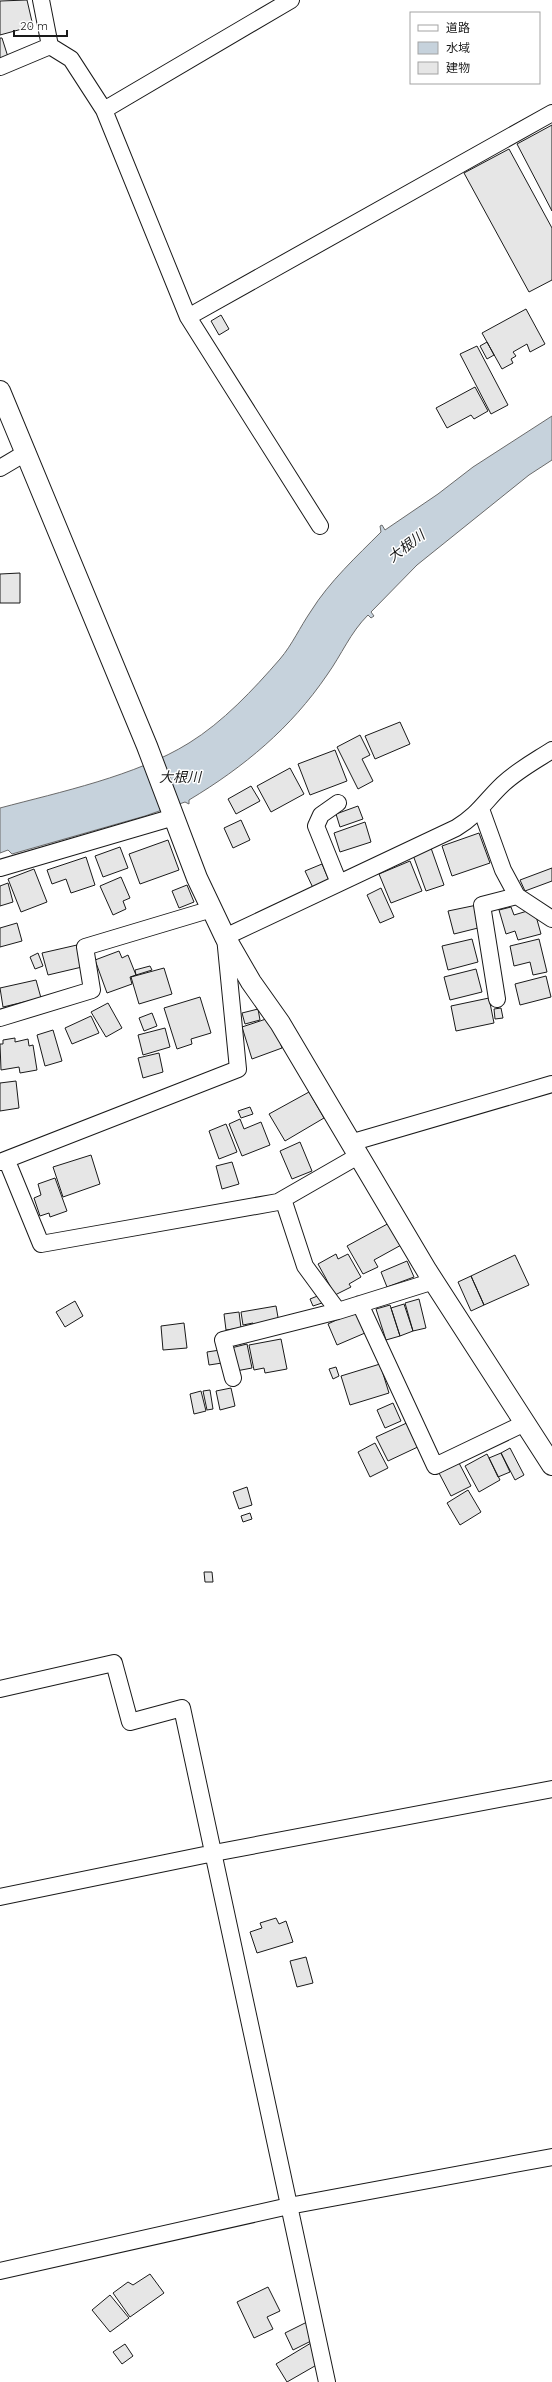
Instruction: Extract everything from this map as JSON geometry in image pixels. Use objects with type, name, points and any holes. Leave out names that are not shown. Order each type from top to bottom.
[{"type":"street","points":[[41,0],[50,46],[71,59],[104,110],[188,317],[320,526]]},
{"type":"street","points":[[104,110],[291,0]]},
{"type":"street","points":[[0,67],[50,46]]},
{"type":"street","points":[[188,317],[552,113]]},
{"type":"street","points":[[0,391],[27,452],[147,746],[197,878],[225,937],[251,982],[280,1023],[354,1150],[434,1281],[552,1465]]},
{"type":"street","points":[[0,468],[27,452]]},
{"type":"street","points":[[225,937],[456,828],[481,809],[503,784],[520,770],[552,750]]},
{"type":"street","points":[[338,804],[321,815],[316,826],[339,883]]},
{"type":"street","points":[[481,809],[503,870],[517,896],[552,919]]},
{"type":"street","points":[[0,868],[174,817]]},
{"type":"street","points":[[497,1000],[482,905],[517,896]]},
{"type":"street","points":[[0,1018],[92,990],[85,947],[212,909]]},
{"type":"street","points":[[225,937],[238,1069],[4,1162],[41,1244],[278,1202],[354,1150],[552,1084]]},
{"type":"street","points":[[282,1199],[305,1266],[338,1312]]},
{"type":"street","points":[[233,1378],[223,1340],[338,1312],[434,1281]]},
{"type":"street","points":[[360,1304],[435,1466],[525,1423]]},
{"type":"street","points":[[0,1689],[114,1663],[130,1722],[182,1708],[327,2382]]},
{"type":"street","points":[[0,1897],[214,1853],[552,1789]]},
{"type":"street","points":[[0,2271],[289,2206],[552,2157]]},
{"type":"water","name":"大根川","points":[[552,416],[552,460],[529,475],[417,565],[371,612],[374,616],[371,618],[368,615],[362,622],[351,636],[327,675],[298,712],[265,745],[247,760],[229,774],[189,800],[189,804],[185,802],[145,816],[12,854],[8,850],[0,853],[0,808],[122,774],[168,755],[202,735],[237,705],[280,659],[318,600],[344,570],[381,532],[380,526],[382,525],[385,530],[438,494],[473,467]]},
{"type":"building","points":[[27,0],[33,26],[0,35],[0,1]]},
{"type":"building","points":[[0,38],[2,38],[8,57],[0,59]]},
{"type":"building","points":[[552,125],[552,211],[517,144]]},
{"type":"building","points":[[509,149],[552,228],[552,280],[529,292],[464,173]]},
{"type":"building","points":[[526,309],[545,344],[530,352],[527,344],[513,352],[516,356],[511,359],[513,363],[502,369],[482,333]]},
{"type":"building","points":[[221,315],[229,329],[219,335],[211,321]]},
{"type":"building","points":[[487,342],[494,355],[487,359],[480,346]]},
{"type":"building","points":[[477,346],[508,405],[491,414],[460,354]]},
{"type":"building","points":[[475,387],[488,411],[474,419],[471,415],[447,428],[436,408]]},
{"type":"building","points":[[20,573],[20,603],[0,603],[0,574]]},
{"type":"building","points":[[400,722],[410,744],[375,759],[365,736]]},
{"type":"building","points":[[360,735],[370,755],[362,759],[373,781],[358,789],[337,747]]},
{"type":"building","points":[[335,750],[347,781],[310,795],[298,764]]},
{"type":"building","points":[[290,768],[304,794],[271,812],[257,786]]},
{"type":"building","points":[[251,786],[260,801],[236,814],[228,799]]},
{"type":"building","points":[[358,806],[363,819],[340,827],[336,814]]},
{"type":"building","points":[[241,820],[250,840],[233,848],[224,828]]},
{"type":"building","points":[[365,822],[371,842],[340,852],[334,833]]},
{"type":"building","points":[[479,833],[490,863],[452,876],[442,846]]},
{"type":"building","points":[[168,840],[179,870],[140,884],[129,854]]},
{"type":"building","points":[[120,847],[128,868],[103,877],[95,856]]},
{"type":"building","points":[[431,848],[444,885],[426,891],[413,855]]},
{"type":"building","points":[[86,857],[95,885],[71,893],[66,879],[52,884],[47,870]]},
{"type":"building","points":[[410,861],[422,891],[391,903],[379,874]]},
{"type":"building","points":[[322,864],[330,883],[314,890],[305,871]]},
{"type":"building","points":[[552,868],[552,881],[525,891],[520,880]]},
{"type":"building","points":[[34,869],[47,902],[21,912],[8,879]]},
{"type":"building","points":[[121,877],[130,898],[123,901],[126,909],[113,915],[100,886]]},
{"type":"building","points":[[8,883],[13,902],[0,906],[0,886]]},
{"type":"building","points":[[187,885],[194,902],[179,908],[172,891]]},
{"type":"building","points":[[381,888],[394,917],[380,923],[367,895]]},
{"type":"building","points":[[477,905],[482,927],[454,934],[448,911]]},
{"type":"building","points":[[511,907],[514,915],[534,909],[541,934],[518,940],[515,931],[506,934],[499,910]]},
{"type":"building","points":[[17,923],[22,941],[0,947],[0,928]]},
{"type":"building","points":[[472,939],[478,962],[448,970],[442,946]]},
{"type":"building","points":[[539,939],[547,972],[533,975],[530,962],[514,966],[510,946]]},
{"type":"building","points":[[77,945],[82,967],[48,975],[42,953]]},
{"type":"building","points":[[119,951],[122,958],[128,955],[136,975],[130,977],[132,984],[107,993],[95,960]]},
{"type":"building","points":[[38,953],[43,966],[35,969],[30,957]]},
{"type":"building","points":[[150,966],[152,970],[136,975],[135,970]]},
{"type":"building","points":[[164,968],[172,994],[139,1004],[131,977]]},
{"type":"building","points":[[476,969],[482,992],[450,1000],[444,977]]},
{"type":"building","points":[[546,976],[551,997],[520,1005],[515,984]]},
{"type":"building","points":[[36,980],[41,998],[3,1007],[0,988]]},
{"type":"building","points":[[200,997],[211,1033],[191,1039],[192,1044],[177,1049],[164,1008]]},
{"type":"building","points":[[489,998],[494,1023],[456,1031],[451,1006]]},
{"type":"building","points":[[108,1003],[122,1028],[106,1037],[91,1012]]},
{"type":"building","points":[[501,1008],[503,1018],[495,1019],[494,1009]]},
{"type":"building","points":[[258,1009],[260,1020],[245,1024],[242,1013]]},
{"type":"building","points":[[152,1013],[157,1026],[144,1031],[139,1018]]},
{"type":"building","points":[[91,1016],[99,1033],[72,1044],[65,1028]]},
{"type":"building","points":[[272,1017],[282,1048],[252,1059],[242,1027]]},
{"type":"building","points":[[165,1028],[170,1047],[143,1055],[138,1035]]},
{"type":"building","points":[[53,1030],[62,1061],[45,1066],[37,1035]]},
{"type":"building","points":[[15,1038],[15,1042],[28,1039],[29,1046],[33,1045],[37,1070],[20,1073],[19,1067],[1,1070],[0,1044],[3,1044],[3,1040]]},
{"type":"building","points":[[159,1053],[163,1072],[143,1078],[138,1058]]},
{"type":"building","points":[[16,1081],[19,1108],[0,1111],[0,1083]]},
{"type":"building","points":[[309,1092],[324,1118],[285,1141],[269,1114]]},
{"type":"building","points":[[250,1107],[253,1114],[241,1118],[238,1111]]},
{"type":"building","points":[[240,1119],[244,1129],[261,1122],[270,1145],[242,1156],[229,1124]]},
{"type":"building","points":[[226,1124],[237,1152],[219,1159],[209,1131]]},
{"type":"building","points":[[300,1142],[312,1171],[292,1179],[280,1151]]},
{"type":"building","points":[[91,1155],[100,1184],[63,1197],[53,1167]]},
{"type":"building","points":[[232,1162],[239,1184],[222,1189],[216,1166]]},
{"type":"building","points":[[55,1178],[67,1211],[50,1217],[49,1213],[40,1216],[34,1198],[41,1195],[38,1184]]},
{"type":"building","points":[[391,1222],[403,1244],[374,1260],[378,1267],[363,1274],[347,1246]]},
{"type":"building","points":[[336,1254],[338,1259],[348,1254],[361,1277],[349,1284],[351,1287],[335,1295],[318,1264]]},
{"type":"building","points":[[515,1255],[529,1285],[484,1305],[471,1276]]},
{"type":"building","points":[[407,1261],[414,1277],[387,1287],[381,1272]]},
{"type":"building","points":[[471,1276],[484,1305],[471,1311],[458,1282]]},
{"type":"building","points":[[320,1295],[322,1303],[313,1306],[310,1299]]},
{"type":"building","points":[[419,1299],[426,1328],[413,1331],[405,1303]]},
{"type":"building","points":[[75,1301],[83,1316],[65,1327],[56,1312]]},
{"type":"building","points":[[404,1304],[413,1331],[400,1336],[391,1308]]},
{"type":"building","points":[[390,1305],[400,1336],[386,1340],[376,1309]]},
{"type":"building","points":[[276,1306],[279,1323],[253,1327],[253,1323],[243,1325],[241,1312]]},
{"type":"building","points":[[355,1311],[365,1333],[337,1345],[328,1324]]},
{"type":"building","points":[[239,1312],[241,1328],[226,1330],[224,1314]]},
{"type":"building","points":[[184,1323],[187,1348],[163,1350],[161,1326]]},
{"type":"building","points":[[281,1339],[287,1369],[265,1373],[264,1368],[254,1370],[249,1345]]},
{"type":"building","points":[[247,1344],[252,1368],[236,1371],[231,1348]]},
{"type":"building","points":[[220,1350],[222,1363],[209,1365],[207,1352]]},
{"type":"building","points":[[380,1364],[389,1393],[350,1405],[341,1376]]},
{"type":"building","points":[[336,1367],[339,1376],[333,1379],[329,1369]]},
{"type":"building","points":[[231,1388],[235,1406],[220,1410],[216,1391]]},
{"type":"building","points":[[210,1390],[213,1409],[207,1410],[203,1391]]},
{"type":"building","points":[[201,1391],[206,1411],[194,1414],[190,1394]]},
{"type":"building","points":[[393,1403],[401,1421],[385,1428],[377,1410]]},
{"type":"building","points":[[411,1421],[422,1445],[388,1461],[376,1437]]},
{"type":"building","points":[[375,1443],[388,1468],[370,1477],[358,1452]]},
{"type":"building","points":[[510,1448],[524,1475],[515,1480],[501,1453]]},
{"type":"building","points":[[501,1453],[510,1472],[498,1477],[489,1458]]},
{"type":"building","points":[[487,1454],[500,1480],[479,1492],[465,1466]]},
{"type":"building","points":[[459,1463],[471,1486],[451,1496],[439,1473]]},
{"type":"building","points":[[247,1487],[252,1505],[239,1509],[233,1492]]},
{"type":"building","points":[[468,1490],[481,1512],[460,1525],[447,1503]]},
{"type":"building","points":[[250,1513],[252,1519],[243,1522],[241,1516]]},
{"type":"building","points":[[204,1572],[212,1572],[213,1582],[205,1582]]},
{"type":"building","points":[[276,1918],[279,1924],[286,1921],[293,1942],[257,1953],[250,1932],[262,1928],[260,1923]]},
{"type":"building","points":[[306,1957],[313,1983],[297,1987],[290,1961]]},
{"type":"building","points":[[150,2274],[164,2293],[130,2317],[113,2293],[128,2282],[133,2285]]},
{"type":"building","points":[[268,2287],[280,2311],[267,2317],[273,2329],[254,2338],[237,2302]]},
{"type":"building","points":[[110,2295],[129,2318],[110,2332],[92,2310]]},
{"type":"building","points":[[307,2322],[315,2339],[293,2350],[285,2333]]},
{"type":"building","points":[[316,2340],[327,2359],[287,2382],[276,2364]]},
{"type":"building","points":[[125,2344],[133,2356],[122,2364],[113,2352]]}]
